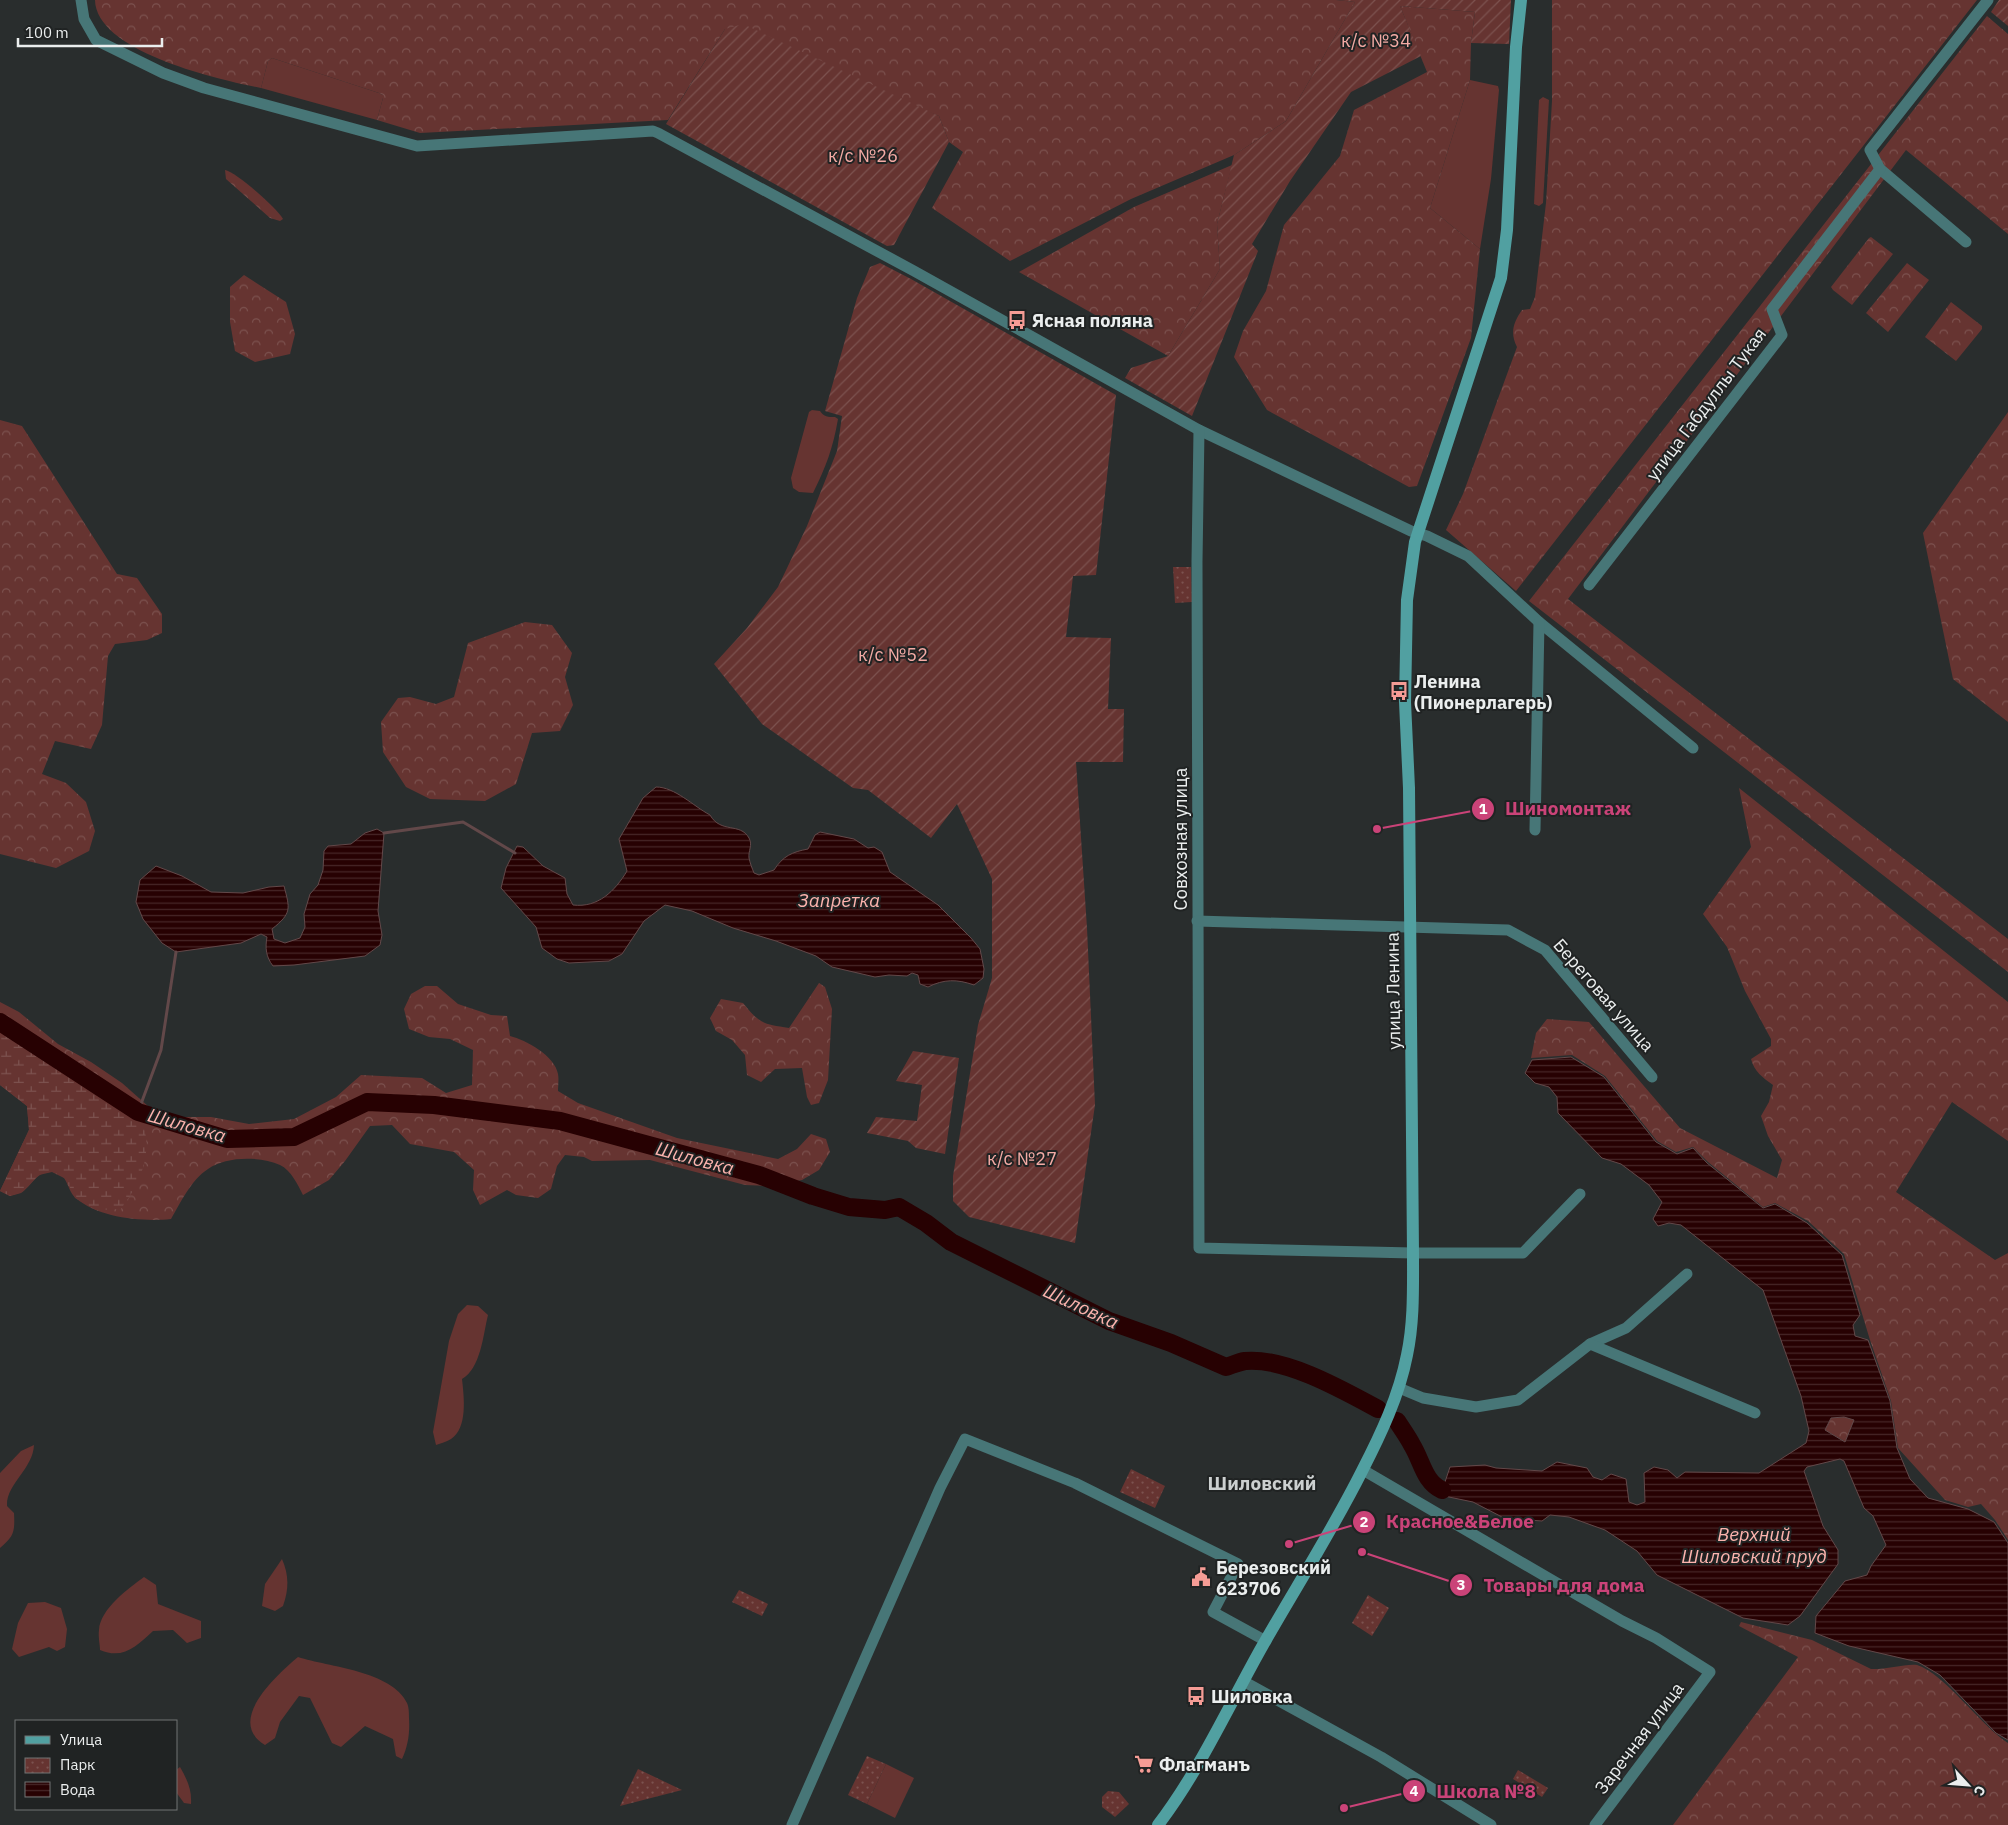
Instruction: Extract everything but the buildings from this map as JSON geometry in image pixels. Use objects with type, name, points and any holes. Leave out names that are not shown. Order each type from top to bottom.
[{"type":"street","points":[[81,0],[84,19],[96,40],[163,73],[204,88],[417,146],[643,132],[658,133],[914,271],[1199,430],[1468,556],[1539,622],[1693,748]]},
{"type":"street","name":"улица Ленина","points":[[1158,1825],[1193,1774],[1248,1684],[1266,1640],[1318,1554],[1363,1470],[1376,1444],[1397,1392],[1407,1356],[1412,1323],[1413,1254],[1409,788],[1405,702],[1407,600],[1418,533],[1501,278],[1507,230],[1516,47],[1521,0]]},
{"type":"street","points":[[1966,242],[1880,169],[1870,150],[1988,0]]},
{"type":"street","name":"улица Габдуллы Тукая","points":[[1589,585],[1782,335],[1772,309],[1880,169]]},
{"type":"street","name":"Совхозная улица","points":[[1199,430],[1197,562],[1199,1248],[1413,1254]]},
{"type":"street","points":[[1535,830],[1539,622]]},
{"type":"street","name":"Береговая улица","points":[[1197,921],[1508,930],[1545,950],[1652,1077]]},
{"type":"street","points":[[1413,1254],[1523,1253],[1580,1194]]},
{"type":"street","points":[[1397,1392],[1476,1407],[1518,1400],[1590,1344],[1626,1328],[1687,1274]]},
{"type":"street","points":[[1590,1344],[1755,1413]]},
{"type":"street","points":[[792,1825],[940,1488],[965,1439],[1075,1483],[1238,1564],[1213,1612],[1266,1640]]},
{"type":"street","name":"Заречная улица","points":[[1363,1470],[1622,1621],[1656,1638],[1710,1672],[1595,1825]]},
{"type":"street","points":[[1248,1684],[1382,1757],[1491,1825]]},
{"type":"green space","points":[[95,0],[1336,0],[1355,2],[1286,121],[1234,155],[1131,199],[1010,261],[932,208],[963,152],[949,142],[939,116],[725,29],[668,120],[420,133],[377,120],[383,95],[272,58],[268,61],[261,88],[218,78],[163,60],[137,49],[116,35],[101,18]]},
{"type":"green space","name":"к/с №34","points":[[1337,0],[1511,0],[1509,44],[1471,43],[1475,12],[1400,6],[1421,56],[1351,92],[1290,181],[1252,244],[1258,251],[1192,416],[1125,378],[1131,368],[1168,356],[1220,269],[1217,224],[1234,155],[1286,121],[1355,2]]},
{"type":"green space","points":[[1552,0],[1977,0],[1516,591],[1446,530],[1463,494],[1517,347],[1513,333],[1516,319],[1522,310],[1530,309],[1535,297],[1546,203],[1552,101]]},
{"type":"green space","points":[[1999,0],[2008,0],[2008,26],[1991,12]]},
{"type":"green space","points":[[1400,6],[1475,12],[1471,43],[1470,80],[1430,208],[1480,249],[1471,338],[1417,486],[1409,487],[1267,410],[1234,357],[1243,331],[1266,291],[1284,225],[1340,156],[1354,110],[1427,72]]},
{"type":"green space","points":[[1987,16],[2008,34],[2008,234],[1906,150],[1568,599],[2008,939],[2008,972],[1529,601]]},
{"type":"green space","name":"к/с №26","points":[[743,24],[939,116],[949,142],[894,245],[887,246],[666,124],[725,29]]},
{"type":"green space","points":[[272,58],[383,95],[377,120],[261,88],[268,61]]},
{"type":"green space","points":[[1470,80],[1498,86],[1499,90],[1491,179],[1480,249],[1430,208]]},
{"type":"green space","points":[[1543,97],[1549,100],[1543,203],[1539,206],[1534,204],[1539,100]]},
{"type":"green space","points":[[1232,165],[1217,224],[1220,269],[1168,356],[1019,272],[1134,207]]},
{"type":"green space","points":[[225,170],[256,191],[283,219],[280,221],[270,218],[226,179]]},
{"type":"green space","points":[[1871,237],[1893,254],[1852,305],[1831,287]]},
{"type":"green space","name":"к/с №52","points":[[880,263],[1116,395],[1096,575],[1073,576],[1066,637],[1111,638],[1108,709],[1124,709],[1123,762],[1076,762],[1087,928],[1095,1105],[1075,1243],[969,1217],[953,1201],[953,1176],[978,1025],[992,978],[992,879],[957,804],[931,838],[868,790],[853,788],[762,724],[714,664],[747,628],[778,587],[807,526],[837,451],[842,416],[825,411],[857,298],[870,267]]},
{"type":"green space","points":[[1907,263],[1929,280],[1888,332],[1866,313]]},
{"type":"green space","points":[[244,275],[286,302],[295,334],[290,354],[255,362],[235,351],[230,322],[230,287]]},
{"type":"green space","points":[[1951,302],[1982,326],[1982,329],[1956,361],[1925,337]]},
{"type":"green space","points":[[812,410],[820,411],[825,416],[838,419],[834,439],[822,475],[813,493],[799,492],[793,488],[791,478],[809,412]]},
{"type":"green space","points":[[2008,412],[2008,722],[1953,679],[1923,533]]},
{"type":"green space","points":[[0,420],[22,426],[117,574],[137,578],[162,614],[162,633],[147,640],[115,644],[108,656],[102,725],[91,749],[55,741],[42,774],[66,783],[86,802],[95,831],[89,851],[56,868],[0,854]]},
{"type":"green space","points":[[1173,567],[1191,567],[1192,602],[1175,603]]},
{"type":"green space","points":[[525,622],[552,625],[572,653],[565,677],[573,705],[560,731],[532,733],[516,784],[485,801],[430,799],[406,787],[383,752],[381,722],[398,698],[410,697],[436,704],[454,697],[468,643]]},
{"type":"green space","points":[[1739,788],[2008,1002],[2008,1141],[1952,1102],[1896,1192],[1995,1260],[2008,1253],[2008,1540],[1995,1520],[1981,1504],[1968,1507],[1945,1500],[1898,1448],[1891,1401],[1844,1254],[1808,1221],[1775,1203],[1763,1207],[1708,1162],[1693,1147],[1676,1152],[1657,1141],[1605,1076],[1572,1055],[1531,1058],[1536,1033],[1547,1019],[1589,1022],[1680,1128],[1777,1178],[1782,1160],[1768,1136],[1761,1116],[1769,1102],[1773,1085],[1762,1077],[1751,1059],[1771,1046],[1771,1039],[1745,991],[1727,947],[1703,914],[1751,847]]},
{"type":"green space","points":[[819,983],[825,987],[832,1009],[828,1080],[819,1103],[811,1105],[807,1097],[802,1068],[775,1069],[761,1082],[747,1075],[745,1055],[732,1040],[716,1031],[710,1018],[721,999],[743,1003],[763,1022],[789,1028]]},
{"type":"green space","points":[[425,986],[437,986],[458,1004],[491,1015],[507,1016],[510,1036],[524,1041],[546,1055],[556,1067],[558,1091],[578,1103],[677,1138],[778,1159],[797,1149],[811,1134],[826,1139],[830,1152],[819,1170],[802,1180],[772,1186],[745,1185],[650,1160],[592,1161],[584,1157],[565,1155],[557,1166],[551,1189],[538,1198],[516,1195],[507,1190],[480,1205],[473,1190],[474,1170],[454,1152],[410,1144],[392,1125],[370,1126],[329,1180],[303,1195],[291,1174],[280,1165],[263,1160],[233,1160],[215,1165],[196,1179],[171,1219],[134,1219],[96,1210],[85,1205],[73,1195],[62,1175],[52,1172],[38,1176],[21,1193],[10,1196],[0,1191],[29,1130],[27,1106],[0,1085],[0,1002],[19,1012],[58,1044],[91,1062],[122,1083],[149,1107],[177,1117],[211,1117],[249,1124],[294,1119],[336,1097],[361,1075],[422,1078],[446,1093],[472,1085],[473,1050],[450,1039],[429,1037],[409,1029],[404,1009],[411,994]]},
{"type":"green space","points":[[0,1022],[138,1112],[146,1138],[144,1162],[141,1174],[121,1209],[96,1210],[75,1198],[66,1179],[52,1172],[39,1175],[22,1192],[10,1196],[0,1191],[29,1130],[27,1106],[0,1085]]},
{"type":"green space","points":[[913,1051],[959,1058],[945,1154],[916,1148],[908,1141],[867,1133],[876,1117],[917,1121],[922,1085],[896,1081]]},
{"type":"green space","points":[[467,1305],[478,1306],[488,1315],[483,1341],[473,1367],[462,1379],[464,1412],[460,1428],[451,1439],[436,1445],[433,1432],[449,1341],[458,1314]]},
{"type":"green space","points":[[1844,1417],[1854,1420],[1846,1442],[1825,1430],[1831,1418]]},
{"type":"green space","points":[[34,1445],[33,1454],[8,1498],[7,1506],[14,1513],[14,1529],[11,1537],[0,1548],[0,1473],[21,1451]]},
{"type":"green space","points":[[1131,1469],[1165,1486],[1155,1508],[1120,1492]]},
{"type":"green space","points":[[282,1559],[287,1576],[287,1588],[283,1606],[275,1611],[262,1606],[265,1584]]},
{"type":"green space","points":[[144,1577],[156,1585],[158,1604],[201,1621],[201,1638],[187,1643],[173,1630],[153,1631],[129,1650],[108,1653],[100,1650],[99,1630],[104,1614],[116,1600]]},
{"type":"green space","points":[[739,1590],[768,1604],[762,1616],[732,1602]]},
{"type":"green space","points":[[1368,1595],[1389,1608],[1372,1636],[1352,1623]]},
{"type":"green space","points":[[45,1602],[61,1608],[67,1629],[65,1647],[57,1651],[49,1647],[19,1657],[12,1649],[18,1623],[28,1603]]},
{"type":"green space","points":[[1741,1622],[1812,1640],[1871,1669],[1917,1665],[1939,1678],[1986,1725],[2008,1743],[2008,1825],[1673,1825],[1798,1657],[1739,1626]]},
{"type":"green space","points":[[298,1657],[374,1677],[399,1692],[407,1703],[409,1713],[408,1739],[402,1759],[396,1756],[393,1739],[365,1726],[341,1747],[332,1743],[310,1698],[299,1696],[280,1722],[275,1738],[265,1745],[254,1735],[250,1724],[252,1711],[268,1686]]},
{"type":"green space","points":[[867,1756],[886,1764],[867,1804],[848,1795]]},
{"type":"green space","points":[[886,1764],[914,1778],[895,1818],[867,1804]]},
{"type":"green space","points":[[180,1767],[185,1776],[191,1794],[191,1804],[184,1803],[178,1795],[178,1768]]},
{"type":"green space","points":[[638,1769],[682,1790],[620,1806]]},
{"type":"green space","points":[[1518,1770],[1548,1788],[1542,1797],[1513,1779]]},
{"type":"green space","points":[[1108,1791],[1119,1792],[1129,1804],[1115,1817],[1102,1807],[1102,1797]]},
{"type":"water","name":"Запретка","points":[[656,787],[677,793],[710,815],[719,824],[741,830],[745,833],[751,843],[750,864],[754,873],[759,875],[774,870],[788,855],[808,849],[815,835],[820,832],[854,839],[868,848],[874,847],[882,852],[890,872],[938,905],[971,938],[980,949],[984,969],[983,978],[974,985],[951,981],[940,982],[928,987],[920,984],[918,975],[912,973],[907,976],[889,975],[875,977],[832,967],[816,956],[776,941],[733,928],[692,911],[665,905],[644,921],[622,954],[609,961],[569,963],[557,959],[542,948],[536,927],[501,888],[506,868],[517,846],[523,847],[543,866],[565,878],[567,894],[573,905],[590,904],[598,901],[617,885],[627,871],[619,839],[643,798]]},
{"type":"water","points":[[377,829],[384,833],[378,911],[382,935],[380,945],[365,956],[273,966],[267,952],[267,937],[261,934],[241,943],[176,952],[162,943],[143,919],[136,902],[140,880],[156,866],[182,876],[211,892],[243,893],[269,887],[284,886],[288,910],[283,919],[272,929],[274,939],[285,943],[300,938],[305,927],[304,914],[310,894],[318,885],[323,870],[324,851],[328,846],[351,844],[365,833]]},
{"type":"water","name":"Верхний Шиловский пруд","points":[[1571,1057],[1604,1077],[1656,1142],[1677,1154],[1693,1148],[1707,1163],[1763,1208],[1775,1204],[1807,1223],[1842,1255],[1860,1315],[1853,1325],[1855,1336],[1868,1340],[1890,1401],[1897,1448],[1910,1479],[1928,1498],[1968,1509],[1994,1522],[2008,1543],[2008,1740],[1996,1733],[1940,1675],[1918,1662],[1849,1646],[1815,1633],[1816,1616],[1845,1581],[1867,1575],[1886,1545],[1873,1516],[1864,1508],[1844,1461],[1840,1459],[1807,1467],[1804,1471],[1823,1526],[1838,1550],[1838,1564],[1800,1616],[1788,1625],[1743,1618],[1657,1575],[1637,1551],[1605,1530],[1569,1517],[1550,1515],[1542,1521],[1504,1518],[1473,1502],[1444,1496],[1424,1484],[1426,1475],[1436,1483],[1445,1482],[1450,1467],[1485,1465],[1496,1468],[1542,1471],[1557,1462],[1587,1468],[1593,1477],[1602,1480],[1611,1474],[1626,1479],[1629,1502],[1637,1505],[1645,1502],[1644,1473],[1654,1467],[1668,1470],[1677,1478],[1685,1472],[1759,1473],[1806,1443],[1809,1431],[1801,1396],[1763,1290],[1681,1225],[1669,1223],[1658,1226],[1653,1219],[1662,1202],[1649,1185],[1621,1164],[1602,1158],[1558,1113],[1557,1097],[1549,1087],[1535,1083],[1525,1073],[1532,1060]],"holes":[[[1844,1417],[1854,1420],[1845,1442],[1825,1430],[1831,1418]]]},
{"type":"waterway","points":[[384,833],[463,822],[515,853]]},
{"type":"waterway","points":[[138,1112],[161,1050],[176,952]]},
{"type":"waterway","name":"Шиловка","points":[[0,1022],[138,1112],[227,1139],[294,1137],[367,1102],[434,1105],[560,1121],[759,1175],[813,1196],[849,1207],[885,1210],[899,1207],[926,1223],[951,1242],[1109,1321],[1171,1343],[1226,1367],[1245,1361],[1261,1361],[1295,1369],[1331,1384],[1378,1409]]},
{"type":"waterway","name":"Шиловка","points":[[1397,1421],[1427,1476],[1431,1482],[1442,1490]]},
{"type":"place","name":"Ясная поляна","points":[[1017,320]]},
{"type":"place","name":"Ленина (Пионерлагерь)","points":[[1399,691]]},
{"type":"place","name":"Шиномонтаж","points":[[1377,829]]},
{"type":"place","name":"Красное&Белое","points":[[1289,1544]]},
{"type":"place","name":"Товары для дома","points":[[1362,1552]]},
{"type":"place","name":"Березовский 623706","points":[[1201,1577]]},
{"type":"place","name":"Шиловка","points":[[1196,1696]]},
{"type":"place","name":"Флагманъ","points":[[1144,1764]]},
{"type":"place","name":"Школа №8","points":[[1344,1808]]},
{"type":"district","name":"Шиловский","points":[[1262,1483]]},
{"type":"park label","name":"к/с №27","points":[[1022,1158]]}]
